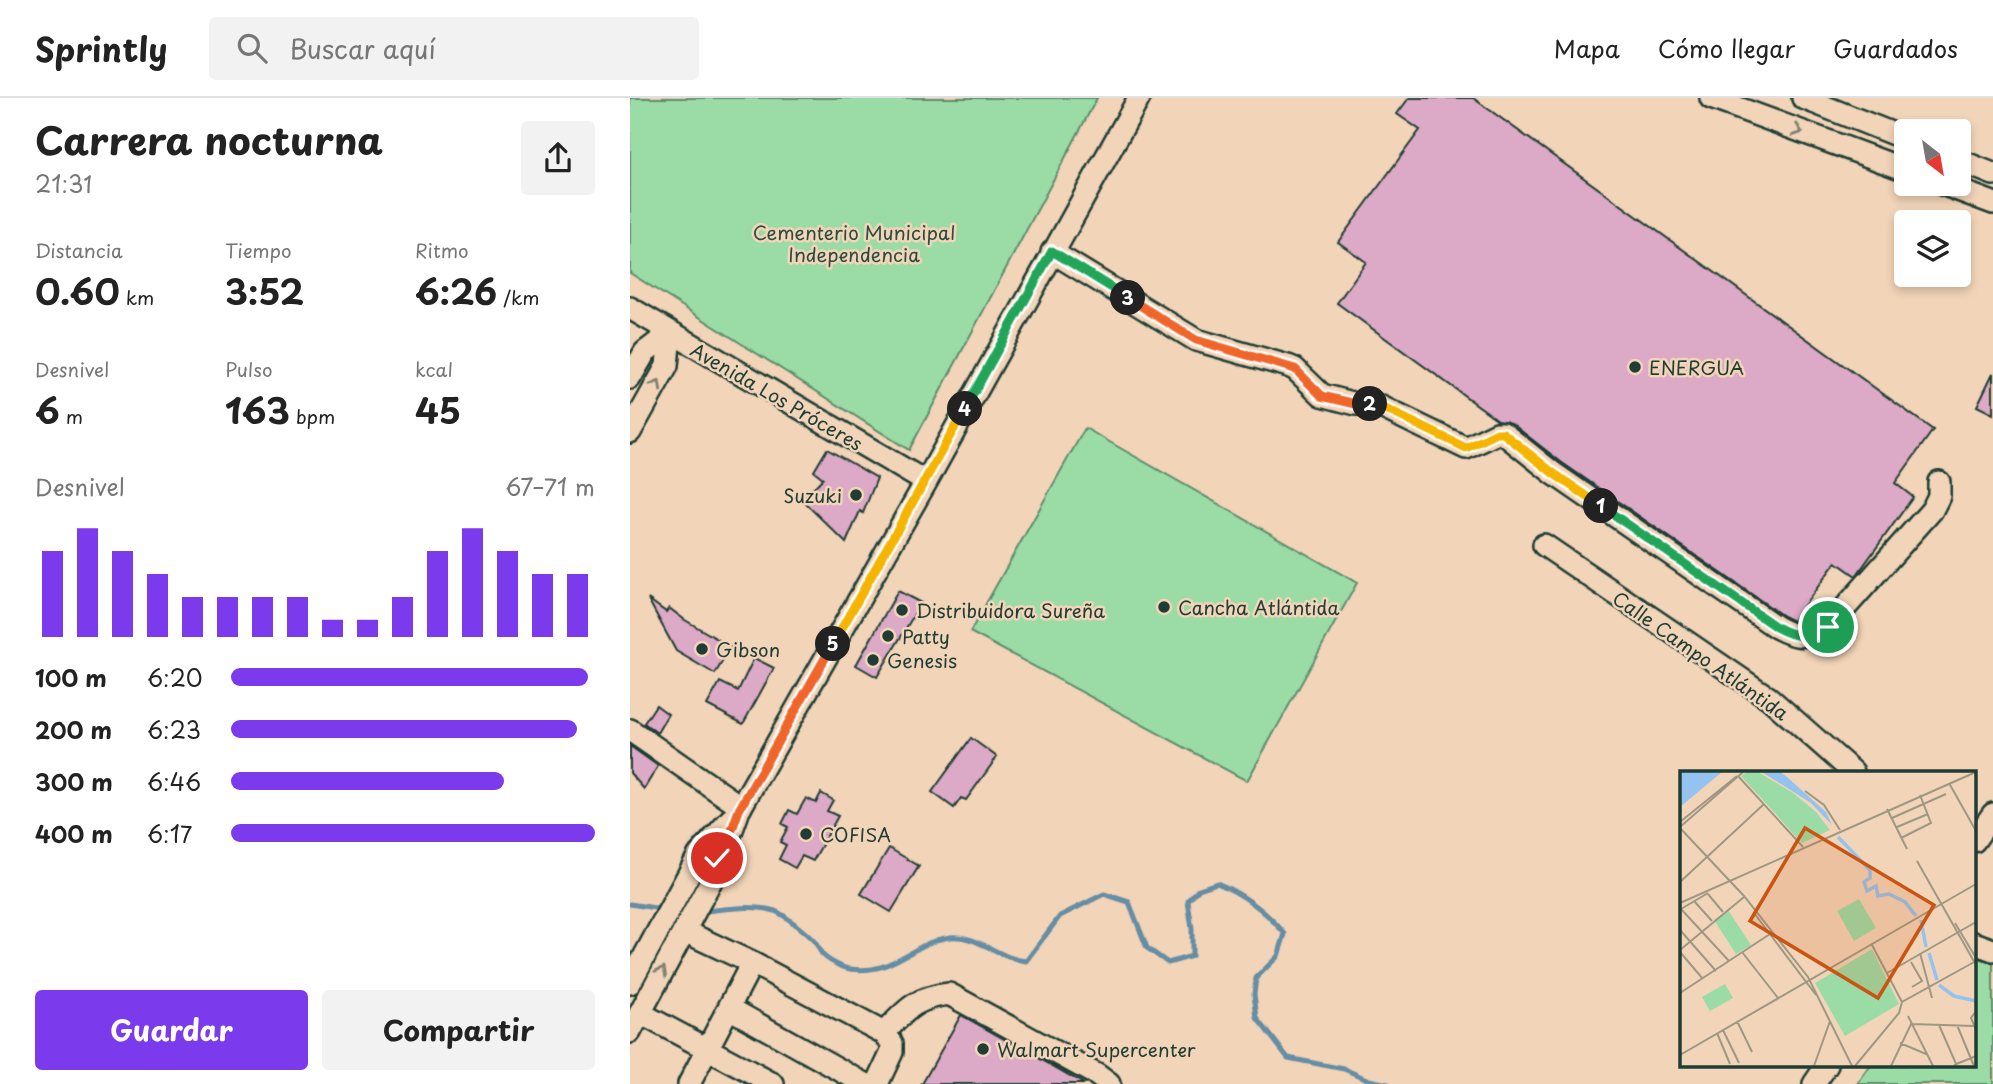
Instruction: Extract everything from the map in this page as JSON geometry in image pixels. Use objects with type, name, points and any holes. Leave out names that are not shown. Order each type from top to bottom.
[{"type":"street","points":[[630,1032],[719,866],[740,808],[926,482],[1139,98]]},
{"type":"street","points":[[1711,98],[1756,106],[1894,165]]},
{"type":"street","points":[[1803,98],[1894,134]]},
{"type":"street","points":[[1971,165],[1993,174]]},
{"type":"street","points":[[1971,195],[1993,203]]},
{"type":"street","points":[[1052,251],[1196,340],[1295,369],[1322,396],[1356,404],[1377,405],[1466,448],[1497,433],[1503,433],[1553,473],[1791,635],[1810,636],[1828,627],[1932,510],[1938,496],[1939,482]]},
{"type":"street","name":"Avenida Los Próceres","points":[[630,308],[926,482]]},
{"type":"street","points":[[630,378],[645,352],[670,333]]},
{"type":"street","points":[[630,432],[667,366],[670,333]]},
{"type":"street","name":"Calle Campo Atlántida","points":[[1544,545],[1769,698],[1852,771]]},
{"type":"street","points":[[630,730],[740,808]]},
{"type":"street","points":[[630,983],[699,855],[740,808]]},
{"type":"street","points":[[1976,838],[1993,814]]},
{"type":"street","points":[[699,855],[713,855],[719,866]]},
{"type":"street","points":[[684,931],[752,963],[884,1033],[892,1043],[892,1052],[877,1084]]},
{"type":"street","points":[[1976,944],[1993,950]]},
{"type":"street","points":[[689,1084],[752,963]]},
{"type":"street","points":[[884,1033],[905,1012],[926,997],[949,994],[1097,1074],[1109,1084]]},
{"type":"street","points":[[729,1007],[865,1084]]},
{"type":"street","points":[[640,1013],[773,1084]]},
{"type":"street","points":[[1814,1084],[1826,1066]]},
{"type":"green space","name":"Cementerio Municipal Independencia","points":[[630,98],[1097,98],[909,450],[630,273]]},
{"type":"green space","name":"Cancha Atlántida","points":[[1085,428],[1357,583],[1247,781],[970,632]]},
{"type":"green space","points":[[1976,957],[1993,962],[1993,1084],[1858,1084],[1870,1066],[1976,1066]]},
{"type":"building","name":"ENERGUA","points":[[1409,98],[1473,98],[1933,430],[1895,483],[1913,497],[1856,576],[1836,562],[1793,621],[1783,616],[1561,462],[1511,423],[1498,420],[1337,303],[1366,262],[1338,242],[1420,130],[1397,114]]},
{"type":"building","points":[[1993,373],[1993,414],[1977,406]]},
{"type":"building","points":[[827,449],[877,478],[863,513],[860,511],[846,543],[802,500],[823,478],[814,471]]},
{"type":"building","points":[[898,591],[921,603],[877,677],[856,665]]},
{"type":"building","name":"Gibson","points":[[648,599],[666,612],[669,608],[731,647],[715,674],[676,651]]},
{"type":"building","points":[[754,658],[774,668],[743,724],[707,705],[720,682],[738,691]]},
{"type":"building","points":[[656,705],[668,714],[657,733],[644,723]]},
{"type":"building","points":[[971,738],[997,757],[966,800],[961,798],[954,808],[932,792]]},
{"type":"building","points":[[630,746],[658,766],[644,789],[630,773]]},
{"type":"building","name":"COFISA","points":[[821,793],[833,800],[827,811],[838,816],[813,861],[802,856],[795,868],[779,859],[786,845],[780,842],[788,827],[782,824],[789,810],[797,814],[806,798],[816,803]]},
{"type":"building","points":[[889,848],[919,866],[891,912],[861,894]]},
{"type":"building","name":"Walmart Supercenter","points":[[961,1015],[1049,1064],[1084,1084],[922,1084]]},
{"type":"waterway","points":[[705,911],[749,907],[775,911],[805,933],[831,961],[847,968],[866,970],[891,963],[925,945],[950,937],[970,939],[1007,956],[1026,961],[1060,916],[1104,894],[1129,902],[1147,948],[1168,963],[1192,956],[1188,901],[1199,889],[1217,883],[1254,904],[1285,934],[1278,956],[1256,978],[1254,994],[1257,1018],[1288,1058],[1344,1069],[1369,1080],[1388,1084]]},
{"type":"waterway","points":[[630,904],[655,908]]},
{"type":"place","name":"ENERGUA","points":[[1635,367]]},
{"type":"place","name":"Suzuki","points":[[856,495]]},
{"type":"place","name":"Cancha Atlántida","points":[[1164,607]]},
{"type":"place","name":"Distribuidora Sureña","points":[[902,610]]},
{"type":"place","name":"Patty","points":[[888,636]]},
{"type":"place","name":"Gibson","points":[[702,649]]},
{"type":"place","name":"Genesis","points":[[873,660]]},
{"type":"place","name":"COFISA","points":[[806,834]]},
{"type":"place","name":"Walmart Supercenter","points":[[983,1049]]},
{"type":"route","points":[[717,858],[719,866],[739,810],[926,482],[1052,251],[1196,340],[1295,369],[1322,396],[1356,404],[1377,405],[1466,448],[1497,433],[1503,433],[1553,473],[1776,627],[1791,635],[1810,636],[1828,627]]}]
